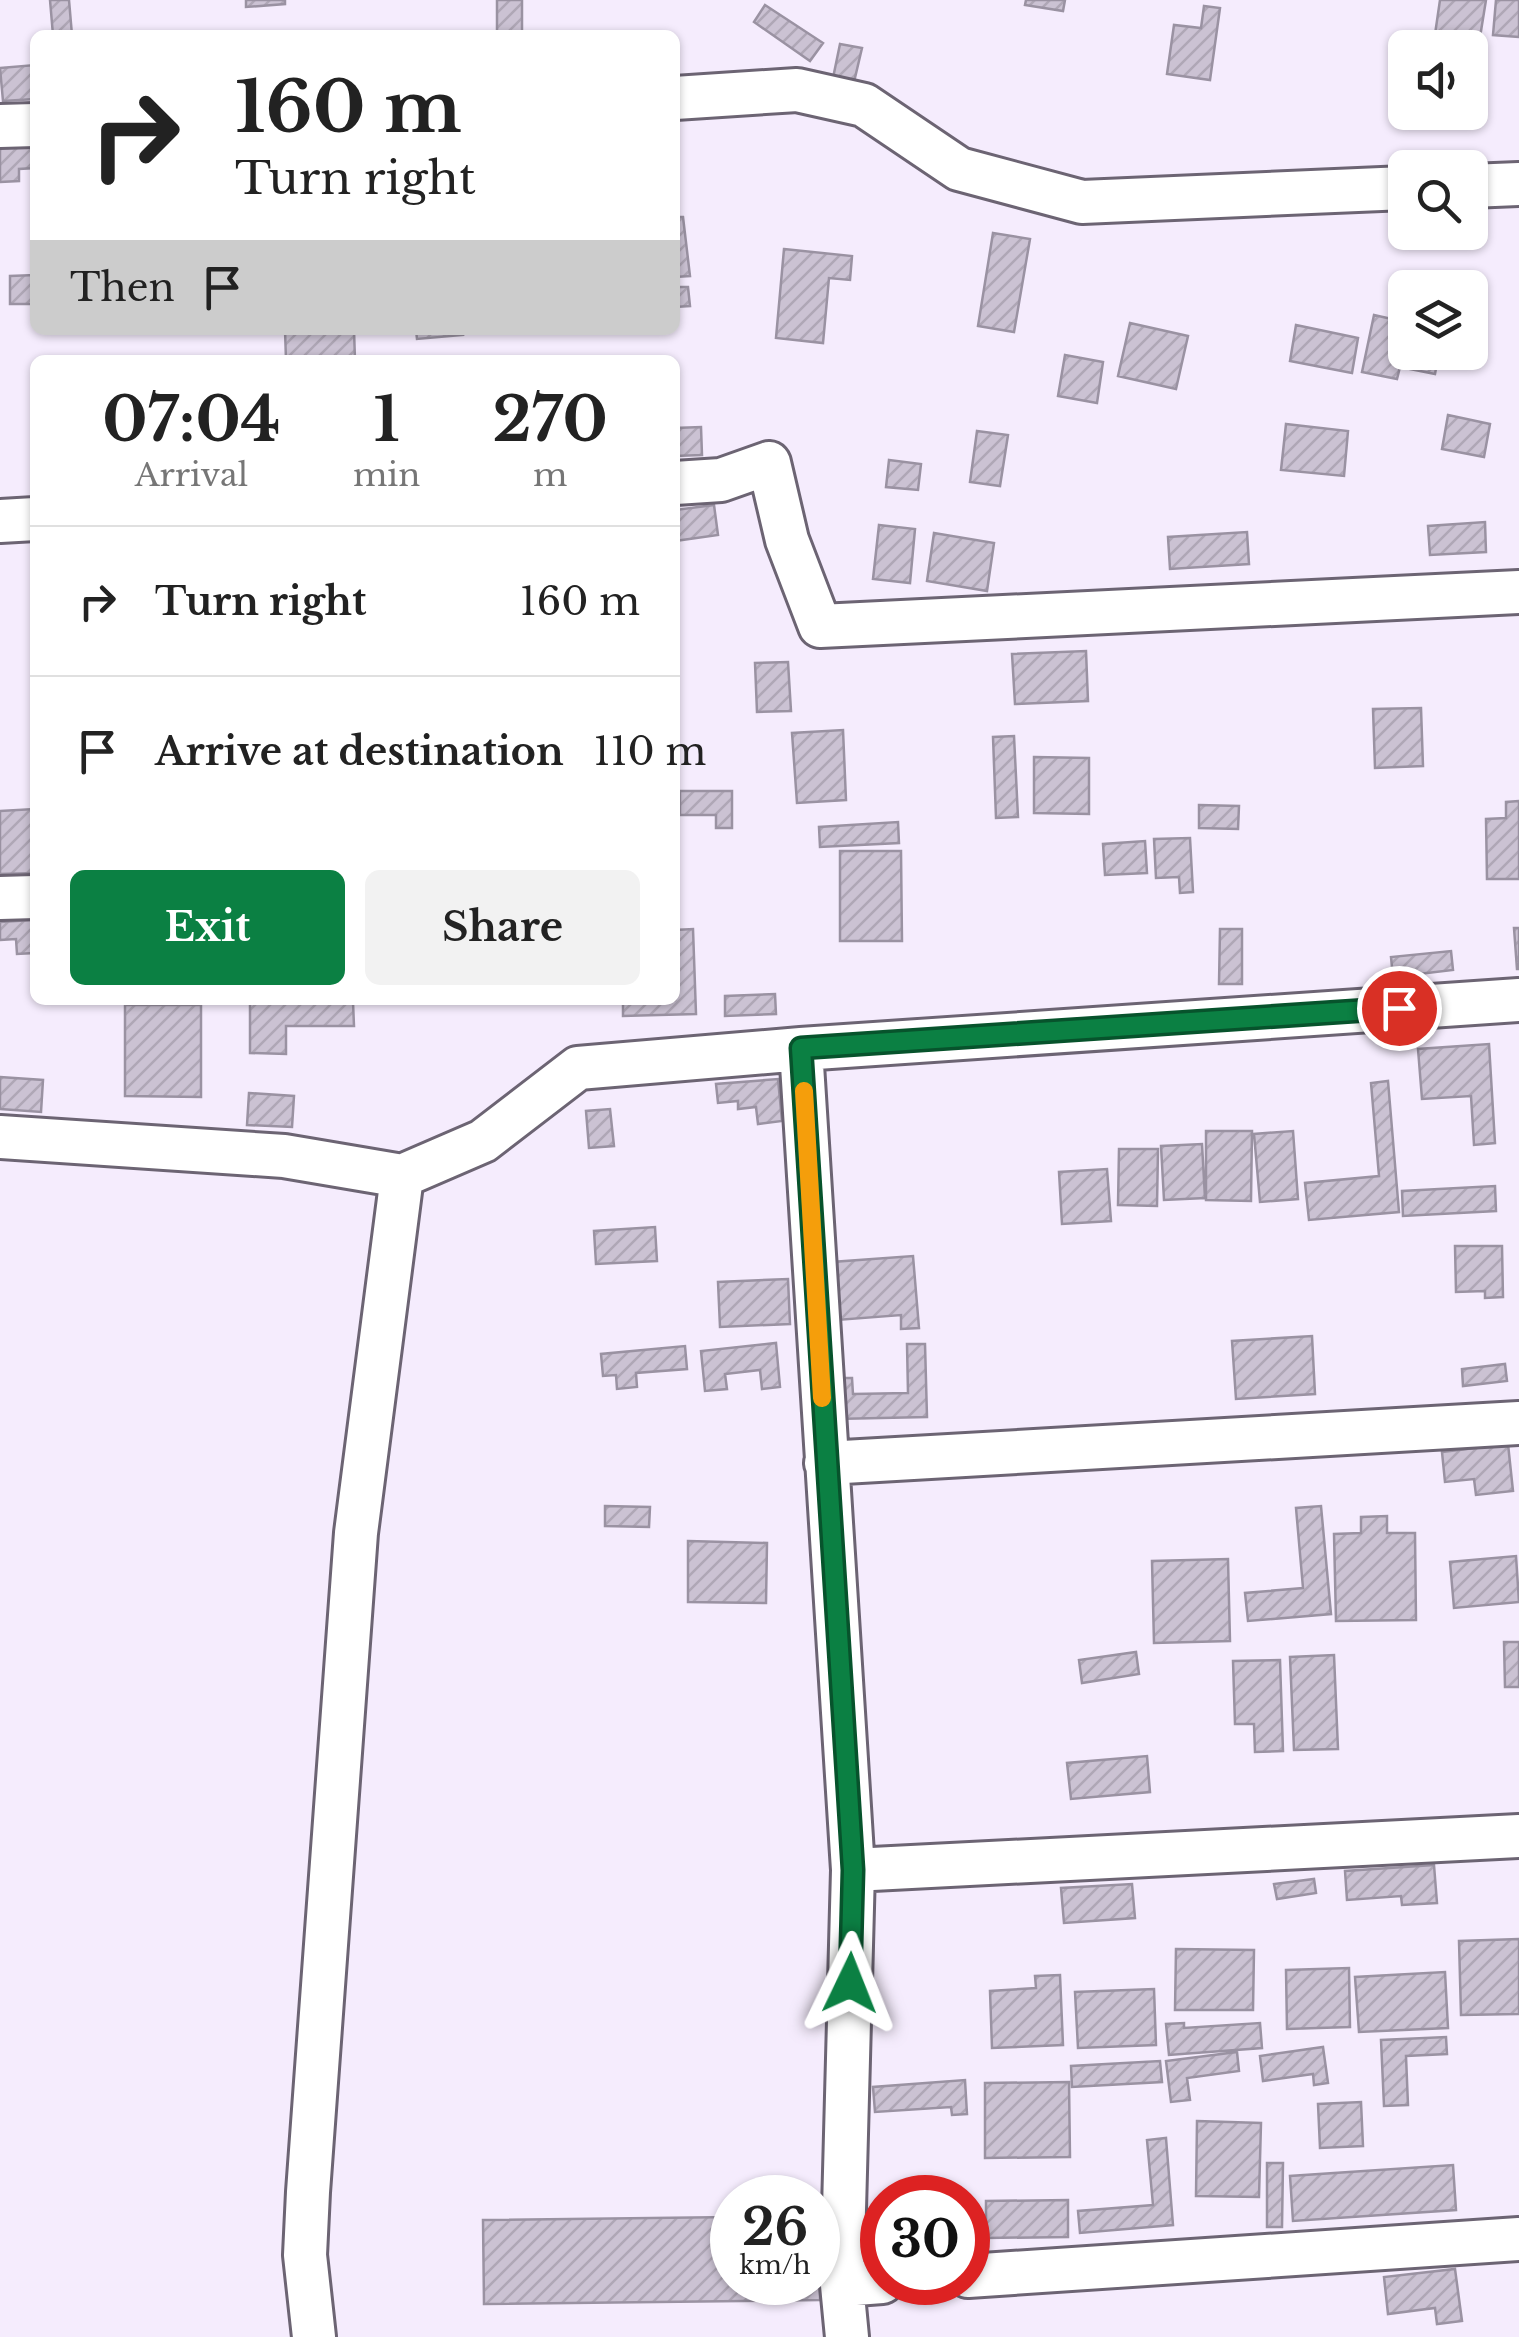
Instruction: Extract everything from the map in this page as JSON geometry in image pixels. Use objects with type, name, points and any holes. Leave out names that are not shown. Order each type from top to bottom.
[{"type":"street","points":[[680,98],[797,90],[864,105],[959,168],[1082,202],[1388,189]]},
{"type":"street","points":[[0,126],[30,125]]},
{"type":"street","points":[[1488,185],[1519,184]]},
{"type":"street","points":[[680,483],[721,480],[768,462],[787,540],[820,626],[1519,592]]},
{"type":"street","points":[[0,521],[30,519]]},
{"type":"street","points":[[0,898],[30,897]]},
{"type":"street","points":[[0,1137],[284,1156],[402,1176],[483,1141],[578,1068],[801,1048],[1519,1000]]},
{"type":"street","points":[[801,1048],[853,1870],[860,2191]]},
{"type":"street","points":[[314,2337],[305,2255],[308,2192],[356,1533],[402,1176]]},
{"type":"street","points":[[826,1463],[1519,1423]]},
{"type":"street","points":[[853,1870],[1519,1836]]},
{"type":"street","points":[[990,2275],[1519,2239]]},
{"type":"street","points":[[847,2337],[860,2290]]},
{"type":"building","points":[[50,0],[69,0],[72,30],[53,30]]},
{"type":"building","points":[[246,0],[285,0],[285,4],[246,7]]},
{"type":"building","points":[[497,0],[522,0],[522,30],[497,30]]},
{"type":"building","points":[[1026,0],[1065,0],[1063,11],[1025,5]]},
{"type":"building","points":[[1440,0],[1486,0],[1481,30],[1436,30]]},
{"type":"building","points":[[1496,0],[1519,0],[1519,37],[1493,35]]},
{"type":"building","points":[[765,5],[823,43],[810,61],[754,22]]},
{"type":"building","points":[[1204,6],[1220,8],[1210,80],[1167,74],[1174,25],[1201,28]]},
{"type":"building","points":[[840,44],[862,48],[854,82],[833,78]]},
{"type":"building","points":[[30,65],[30,99],[3,101],[0,68]]},
{"type":"building","points":[[30,145],[30,168],[19,169],[19,181],[0,182],[0,146]]},
{"type":"building","points":[[680,217],[683,217],[690,276],[680,277]]},
{"type":"building","points":[[993,233],[1030,239],[1014,332],[978,326]]},
{"type":"building","points":[[784,249],[852,256],[850,280],[829,278],[823,343],[776,338]]},
{"type":"building","points":[[30,275],[30,304],[10,304],[10,276]]},
{"type":"building","points":[[680,287],[688,287],[690,306],[680,307]]},
{"type":"building","points":[[1374,315],[1388,318],[1388,370],[1399,370],[1397,379],[1362,372]]},
{"type":"building","points":[[1130,323],[1188,336],[1176,389],[1118,376]]},
{"type":"building","points":[[1296,325],[1358,338],[1352,373],[1290,361]]},
{"type":"building","points":[[285,335],[354,335],[355,355],[286,355]]},
{"type":"building","points":[[417,335],[463,335],[417,339]]},
{"type":"building","points":[[1065,355],[1103,362],[1097,403],[1058,396]]},
{"type":"building","points":[[1448,415],[1490,424],[1484,457],[1442,449]]},
{"type":"building","points":[[1286,424],[1348,431],[1344,476],[1281,470]]},
{"type":"building","points":[[701,427],[702,455],[680,456],[680,428]]},
{"type":"building","points":[[977,431],[1008,435],[1000,486],[970,482]]},
{"type":"building","points":[[889,460],[921,464],[918,490],[886,487]]},
{"type":"building","points":[[714,505],[718,535],[680,540],[680,509]]},
{"type":"building","points":[[1485,522],[1486,552],[1430,555],[1428,526]]},
{"type":"building","points":[[879,525],[915,529],[910,583],[873,579]]},
{"type":"building","points":[[1247,532],[1249,564],[1170,569],[1168,537]]},
{"type":"building","points":[[934,533],[994,543],[987,591],[927,581]]},
{"type":"building","points":[[1086,651],[1088,701],[1015,704],[1012,654]]},
{"type":"building","points":[[788,662],[791,711],[757,712],[755,663]]},
{"type":"building","points":[[1421,708],[1423,766],[1375,768],[1373,709]]},
{"type":"building","points":[[843,730],[846,800],[797,803],[792,733]]},
{"type":"building","points":[[1014,736],[1018,817],[996,818],[993,737]]},
{"type":"building","points":[[1034,757],[1089,758],[1089,814],[1034,813]]},
{"type":"building","points":[[680,791],[732,791],[732,828],[716,828],[716,815],[680,815]]},
{"type":"building","points":[[1519,801],[1519,879],[1487,879],[1486,819],[1506,818],[1506,802]]},
{"type":"building","points":[[1199,805],[1239,806],[1238,829],[1199,828]]},
{"type":"building","points":[[30,809],[30,873],[0,874],[0,811]]},
{"type":"building","points":[[898,822],[899,843],[820,847],[819,827]]},
{"type":"building","points":[[1190,838],[1193,892],[1180,893],[1179,877],[1156,878],[1154,839]]},
{"type":"building","points":[[1145,841],[1147,873],[1105,875],[1103,844]]},
{"type":"building","points":[[840,851],[901,851],[902,941],[840,941]]},
{"type":"building","points":[[30,920],[30,953],[17,954],[16,939],[0,940],[0,922]]},
{"type":"building","points":[[1514,928],[1519,928],[1519,969],[1517,969]]},
{"type":"building","points":[[693,929],[696,1014],[623,1016],[623,1005],[680,1005],[680,930]]},
{"type":"building","points":[[1220,929],[1242,929],[1242,984],[1219,984]]},
{"type":"building","points":[[1451,951],[1453,970],[1393,977],[1391,957]]},
{"type":"building","points":[[775,994],[776,1014],[725,1016],[725,996]]},
{"type":"building","points":[[125,1005],[201,1005],[201,1097],[125,1096]]},
{"type":"building","points":[[250,1005],[353,1005],[354,1026],[286,1026],[286,1054],[250,1053]]},
{"type":"building","points":[[1489,1044],[1495,1143],[1474,1145],[1471,1096],[1422,1099],[1418,1049]]},
{"type":"building","points":[[0,1077],[43,1080],[41,1112],[0,1109]]},
{"type":"building","points":[[778,1079],[782,1121],[758,1124],[756,1107],[738,1109],[738,1101],[718,1103],[716,1084]]},
{"type":"building","points":[[1388,1081],[1399,1212],[1309,1220],[1305,1183],[1379,1176],[1371,1083]]},
{"type":"building","points":[[249,1093],[294,1096],[292,1127],[247,1125]]},
{"type":"building","points":[[610,1109],[614,1146],[589,1148],[586,1111]]},
{"type":"building","points":[[1206,1131],[1252,1131],[1251,1201],[1206,1200]]},
{"type":"building","points":[[1293,1131],[1298,1199],[1260,1202],[1254,1134]]},
{"type":"building","points":[[1202,1144],[1205,1198],[1164,1200],[1161,1146]]},
{"type":"building","points":[[1119,1149],[1158,1149],[1157,1206],[1118,1205]]},
{"type":"building","points":[[1107,1169],[1111,1221],[1062,1224],[1059,1172]]},
{"type":"building","points":[[1495,1186],[1496,1211],[1403,1216],[1402,1191]]},
{"type":"building","points":[[655,1227],[657,1261],[596,1264],[594,1231]]},
{"type":"building","points":[[1455,1246],[1502,1246],[1503,1297],[1485,1298],[1485,1291],[1456,1292]]},
{"type":"building","points":[[913,1256],[919,1328],[901,1329],[901,1315],[837,1320],[832,1262]]},
{"type":"building","points":[[788,1279],[790,1324],[720,1327],[718,1282]]},
{"type":"building","points":[[1312,1336],[1315,1394],[1236,1399],[1232,1341]]},
{"type":"building","points":[[776,1343],[780,1387],[762,1389],[760,1370],[725,1374],[727,1389],[705,1391],[701,1351]]},
{"type":"building","points":[[907,1344],[925,1344],[927,1417],[835,1419],[834,1378],[852,1378],[853,1394],[908,1393]]},
{"type":"building","points":[[685,1346],[687,1369],[636,1373],[637,1387],[617,1389],[616,1375],[603,1376],[601,1354]]},
{"type":"building","points":[[1505,1364],[1507,1381],[1463,1386],[1462,1369]]},
{"type":"building","points":[[1508,1444],[1513,1491],[1476,1495],[1474,1479],[1445,1482],[1442,1452]]},
{"type":"building","points":[[605,1506],[650,1507],[649,1527],[605,1526]]},
{"type":"building","points":[[1321,1506],[1331,1614],[1248,1621],[1245,1593],[1303,1588],[1296,1508]]},
{"type":"building","points":[[1387,1516],[1387,1533],[1415,1533],[1416,1620],[1336,1621],[1334,1534],[1361,1533],[1361,1517]]},
{"type":"building","points":[[688,1541],[767,1543],[766,1603],[688,1602]]},
{"type":"building","points":[[1516,1556],[1519,1602],[1454,1608],[1450,1562]]},
{"type":"building","points":[[1228,1559],[1230,1641],[1154,1643],[1152,1561]]},
{"type":"building","points":[[1504,1642],[1519,1642],[1519,1687],[1505,1687]]},
{"type":"building","points":[[1136,1652],[1139,1674],[1082,1683],[1079,1660]]},
{"type":"building","points":[[1334,1655],[1338,1749],[1294,1750],[1290,1657]]},
{"type":"building","points":[[1280,1660],[1283,1751],[1255,1752],[1254,1724],[1235,1724],[1233,1661]]},
{"type":"building","points":[[1147,1756],[1150,1792],[1071,1799],[1067,1763]]},
{"type":"building","points":[[1434,1865],[1437,1903],[1402,1905],[1401,1896],[1347,1900],[1345,1871]]},
{"type":"building","points":[[1314,1879],[1316,1893],[1277,1899],[1274,1884]]},
{"type":"building","points":[[1132,1884],[1135,1918],[1064,1923],[1061,1888]]},
{"type":"building","points":[[1519,1939],[1519,2014],[1461,2015],[1459,1941]]},
{"type":"building","points":[[1176,1949],[1254,1950],[1253,2010],[1175,2010]]},
{"type":"building","points":[[1349,1968],[1350,2027],[1287,2029],[1286,1970]]},
{"type":"building","points":[[1445,1972],[1448,2028],[1359,2032],[1355,1977]]},
{"type":"building","points":[[1060,1975],[1063,2045],[992,2048],[990,1991],[1036,1988],[1035,1976]]},
{"type":"building","points":[[1154,1989],[1156,2045],[1078,2048],[1075,1992]]},
{"type":"building","points":[[1184,2023],[1184,2028],[1260,2023],[1262,2048],[1169,2055],[1166,2024]]},
{"type":"building","points":[[1446,2037],[1447,2054],[1406,2056],[1408,2105],[1384,2106],[1381,2040]]},
{"type":"building","points":[[1323,2047],[1328,2083],[1314,2085],[1313,2074],[1263,2081],[1260,2056]]},
{"type":"building","points":[[1237,2052],[1239,2071],[1187,2078],[1190,2100],[1171,2102],[1166,2061]]},
{"type":"building","points":[[1160,2061],[1162,2082],[1072,2087],[1071,2066]]},
{"type":"building","points":[[965,2080],[967,2114],[952,2115],[951,2107],[875,2112],[873,2087]]},
{"type":"building","points":[[1069,2082],[1070,2157],[985,2158],[985,2083]]},
{"type":"building","points":[[1361,2102],[1363,2146],[1320,2148],[1318,2104]]},
{"type":"building","points":[[1197,2121],[1261,2123],[1259,2197],[1196,2196]]},
{"type":"building","points":[[1166,2138],[1173,2225],[1080,2233],[1078,2211],[1153,2205],[1147,2140]]},
{"type":"building","points":[[1267,2163],[1283,2163],[1282,2227],[1267,2227]]},
{"type":"building","points":[[1453,2165],[1456,2210],[1293,2221],[1290,2176]]},
{"type":"building","points":[[1068,2200],[1068,2237],[990,2238],[990,2201]]},
{"type":"building","points":[[710,2217],[710,2301],[484,2304],[483,2220]]},
{"type":"building","points":[[1455,2269],[1462,2321],[1437,2324],[1435,2308],[1388,2314],[1384,2277]]},
{"type":"slow traffic","points":[[804,1091],[822,1398]]},
{"type":"route","points":[[850,1983],[853,1870],[801,1048],[1399,1008]]}]
